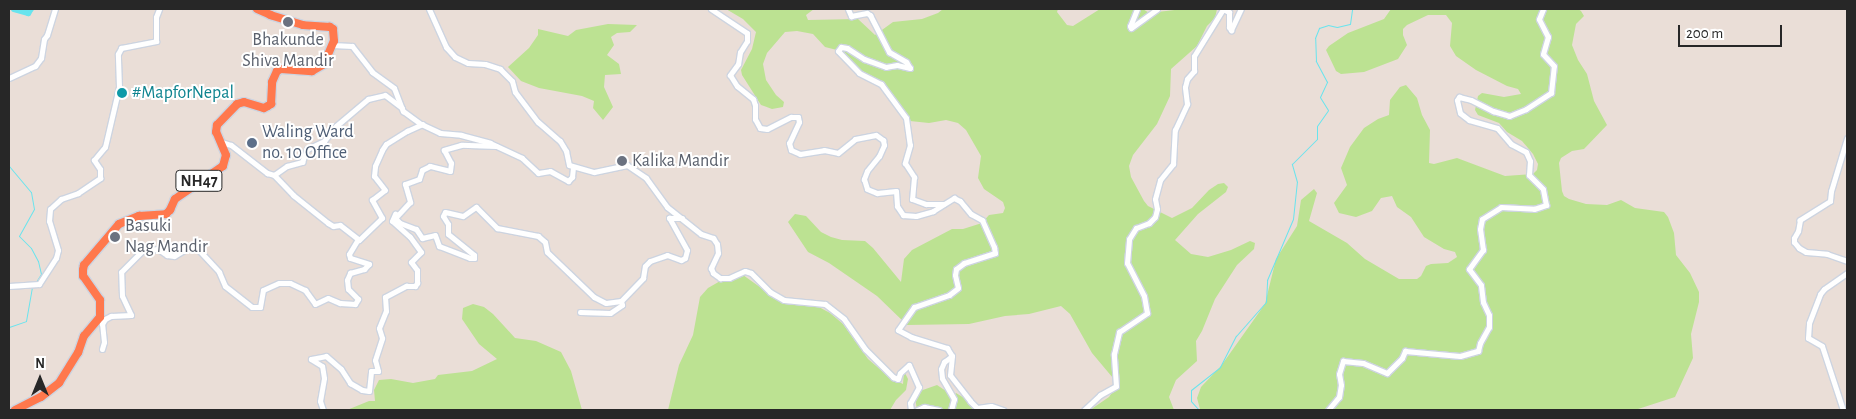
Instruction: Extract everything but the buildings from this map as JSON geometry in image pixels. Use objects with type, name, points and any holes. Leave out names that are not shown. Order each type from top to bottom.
[{"type":"highway","points":[[257,9],[303,25],[330,27],[334,34],[332,45]]},
{"type":"highway","name":"NH47","points":[[15,410],[41,397],[59,383],[78,353],[84,336],[100,317],[100,300],[83,276],[84,265],[118,224],[139,216],[166,214],[170,210],[175,198],[223,166],[226,154],[216,132],[217,124],[237,104],[244,102],[264,108],[268,106],[272,99],[275,73],[281,69],[312,71],[324,64],[332,45]]},
{"type":"street","points":[[9,78],[35,66],[41,58],[44,39],[47,36],[55,9]]},
{"type":"street","points":[[9,286],[39,284],[56,258],[58,250],[49,221],[50,209],[61,199],[78,193],[100,178],[100,170],[94,160],[105,147],[120,87],[118,54],[121,48],[156,41],[156,17],[159,9]]},
{"type":"street","points":[[429,9],[446,47],[455,57],[468,63],[485,64],[500,69],[512,81],[515,92],[538,122],[560,141],[566,151],[569,165],[573,168],[594,172],[627,165],[646,178],[667,207],[701,234],[713,238],[717,244],[718,253],[711,268],[720,278],[729,278],[745,271],[751,273],[770,292],[784,300],[825,304],[844,319],[865,349],[893,378],[898,379],[900,373],[909,366],[919,386],[910,403],[911,410]]},
{"type":"street","points":[[711,9],[746,33],[747,41],[740,52],[738,64],[730,75],[737,86],[752,99],[755,105],[755,119],[760,128],[767,129],[791,117],[798,117],[799,122],[789,143],[791,150],[800,154],[824,150],[838,153],[855,139],[876,135],[883,140],[884,145],[876,161],[867,171],[864,179],[867,188],[877,193],[896,191],[897,206],[903,215],[916,216],[933,211],[954,198],[960,201],[970,214],[982,220],[995,253],[964,263],[956,269],[955,275],[958,288],[949,295],[914,306],[898,330],[911,337],[944,346],[951,352],[952,356],[950,375],[970,401],[977,408],[991,406],[1003,410]]},
{"type":"street","points":[[848,9],[851,16],[863,13],[870,16],[889,52],[906,62],[910,68],[882,65],[864,59],[847,48],[841,47],[838,51],[859,73],[881,84],[906,118],[910,145],[905,163],[914,178],[912,199],[926,204],[943,204]]},
{"type":"street","points":[[1137,9],[1130,26],[1131,28],[1157,9]]},
{"type":"street","points":[[1084,410],[1105,392],[1111,391],[1116,386],[1114,354],[1119,332],[1148,313],[1144,296],[1127,262],[1130,234],[1136,228],[1149,223],[1155,217],[1157,209],[1155,199],[1160,180],[1173,164],[1175,130],[1187,104],[1185,87],[1187,79],[1194,71],[1194,56],[1223,9],[1229,12],[1229,27],[1232,30],[1236,25],[1241,9]]},
{"type":"street","points":[[1328,410],[1339,398],[1341,385],[1339,374],[1343,361],[1362,363],[1387,373],[1402,358],[1405,351],[1408,350],[1460,356],[1478,351],[1480,343],[1489,327],[1489,315],[1483,302],[1480,285],[1469,269],[1483,250],[1480,230],[1482,219],[1501,207],[1534,209],[1546,205],[1543,189],[1529,175],[1530,161],[1526,152],[1511,144],[1496,128],[1470,120],[1460,113],[1456,100],[1459,97],[1471,100],[1493,111],[1509,116],[1551,93],[1554,66],[1544,54],[1548,37],[1539,19],[1543,9]]},
{"type":"street","points":[[332,45],[352,46],[372,72],[394,88],[402,108]]},
{"type":"street","points":[[274,175],[287,166],[302,162],[307,149],[332,134],[336,126],[368,99],[385,95],[402,108],[411,118],[440,133],[461,134],[496,146],[522,158],[538,173],[550,171],[568,181],[572,177],[573,168]]},
{"type":"street","points":[[102,349],[104,342],[102,324],[105,319],[111,316],[131,315],[122,296],[121,272],[142,251],[158,249],[167,255],[174,256],[192,245],[196,247],[219,272],[224,286],[252,308],[260,307],[264,290],[279,283],[290,284],[305,290],[315,304],[328,298],[340,303],[355,304],[358,298],[348,289],[347,280],[350,273],[364,269],[369,264],[350,258],[349,254],[358,239],[382,218],[372,200],[385,190],[374,176],[375,166],[386,144],[407,130],[423,124]]},
{"type":"street","points":[[1847,138],[1830,200],[1800,220],[1798,231],[1794,238],[1799,248],[1806,252],[1827,254],[1847,261]]},
{"type":"street","points":[[221,142],[231,145],[267,173],[274,175],[293,195],[328,223],[333,226],[340,224],[358,239]]},
{"type":"street","points":[[323,410],[320,400],[324,378],[322,366],[311,359],[326,356],[341,369],[350,383],[362,390],[369,391],[371,372],[378,371],[375,360],[382,338],[379,328],[386,311],[385,297],[406,286],[415,286],[417,283],[417,270],[411,262],[421,252],[410,237],[392,221],[394,215],[410,202],[405,184],[419,179],[425,166],[450,171],[451,163],[444,150],[461,144],[496,146]]},
{"type":"street","points":[[398,213],[395,218],[399,223],[416,229],[422,238],[435,235],[439,246],[474,258],[474,255],[448,234],[448,224],[443,216],[445,212],[463,216],[476,207],[497,228],[538,236],[544,242],[547,252],[594,297],[606,303],[622,301]]},
{"type":"street","points":[[580,312],[610,313],[622,304],[622,301],[643,278],[645,266],[650,261],[667,255],[680,260],[685,258],[687,250],[669,218],[682,218]]},
{"type":"street","points":[[1843,410],[1822,346],[1808,338],[1810,323],[1820,294],[1847,273]]},
{"type":"street","points":[[952,356],[940,369],[942,378],[954,399],[952,410]]},
{"type":"street","points":[[918,410],[924,407],[939,410]]},
{"type":"green space","points":[[726,9],[814,9],[806,15],[808,20],[858,19],[875,35],[893,22],[922,19],[943,9],[1058,9],[1057,12],[1067,25],[1073,26],[1100,9],[1143,9],[1149,13],[1183,9],[1217,9],[1215,18],[1207,26],[1197,46],[1171,69],[1170,96],[1157,124],[1133,155],[1129,166],[1131,177],[1148,206],[1172,218],[1192,208],[1209,190],[1218,184],[1224,183],[1228,187],[1226,192],[1198,214],[1175,240],[1191,254],[1208,257],[1231,250],[1250,241],[1255,243],[1254,249],[1237,265],[1215,299],[1196,341],[1197,361],[1176,380],[1169,397],[1174,410],[1090,410],[1109,397],[1118,384],[1092,353],[1070,314],[1061,306],[1029,314],[1005,316],[969,324],[907,325],[877,296],[829,263],[808,252],[788,222],[795,214],[806,216],[821,232],[831,237],[842,240],[865,241],[901,282],[904,259],[912,250],[952,229],[963,229],[982,223],[989,215],[1003,213],[1005,208],[1003,202],[984,189],[978,178],[981,156],[966,130],[958,123],[946,120],[929,123],[910,121],[898,101],[885,88],[866,75],[841,51],[825,47],[813,34],[797,31],[785,32],[767,53],[763,64],[766,80],[776,95],[784,102],[783,107],[772,109],[761,105],[742,75],[741,70],[752,49],[756,32],[743,19]]},
{"type":"green space","points":[[1391,9],[1578,9],[1581,11],[1584,16],[1576,24],[1572,45],[1578,60],[1587,74],[1594,101],[1607,125],[1584,149],[1572,151],[1561,158],[1559,163],[1562,191],[1564,196],[1569,199],[1586,204],[1607,205],[1621,200],[1635,208],[1664,212],[1668,217],[1674,233],[1676,255],[1690,273],[1699,292],[1699,302],[1691,334],[1693,358],[1675,397],[1635,410],[1200,409],[1197,398],[1201,387],[1221,366],[1265,304],[1276,259],[1297,226],[1301,200],[1314,189],[1317,193],[1309,221],[1347,243],[1365,259],[1399,279],[1417,279],[1421,276],[1426,266],[1448,263],[1457,257],[1455,252],[1444,249],[1424,237],[1411,217],[1397,207],[1392,196],[1381,198],[1372,211],[1356,217],[1339,213],[1334,203],[1347,185],[1341,168],[1350,147],[1364,128],[1378,119],[1389,115],[1390,100],[1400,87],[1406,85],[1417,98],[1422,115],[1430,130],[1429,163],[1434,164],[1457,158],[1505,176],[1533,174],[1537,170],[1538,164],[1533,154],[1522,141],[1507,132],[1499,123],[1478,115],[1475,110],[1478,96],[1482,93],[1504,97],[1521,94],[1518,89],[1507,86],[1476,70],[1456,56],[1450,46],[1452,23],[1446,15],[1428,15],[1407,25],[1403,29],[1403,35],[1407,45],[1398,59],[1364,72],[1341,74],[1336,71],[1326,50],[1329,46],[1348,33],[1384,19]]},
{"type":"green space","points":[[608,24],[637,25],[630,32],[617,33],[611,37],[614,45],[607,55],[619,64],[621,74],[605,75],[604,87],[613,107],[603,120],[593,108],[594,101],[582,96],[539,88],[521,81],[508,67],[529,48],[538,35],[538,29],[568,36],[576,30]]},
{"type":"green space","points":[[743,275],[781,302],[817,306],[830,313],[843,324],[868,359],[889,377],[903,384],[904,371],[908,379],[906,390],[896,400],[890,410],[668,410],[679,365],[693,335],[700,297],[708,288],[722,280],[735,279]]},
{"type":"green space","points":[[473,304],[484,307],[493,314],[515,338],[536,341],[561,352],[571,371],[582,410],[347,410],[369,401],[375,401],[374,390],[379,380],[391,379],[413,383],[435,379],[438,375],[472,371],[497,359],[479,344],[462,319],[463,308]]},
{"type":"green space","points":[[937,385],[946,391],[954,402],[957,400],[954,395],[956,393],[969,401],[973,408],[972,410],[917,410],[915,397],[920,391]]},
{"type":"waterway","points":[[14,9],[28,13],[31,9]]},
{"type":"waterway","points":[[1199,410],[1191,401],[1191,390],[1220,367],[1236,336],[1266,302],[1267,280],[1293,219],[1297,182],[1292,164],[1317,139],[1317,126],[1328,110],[1320,97],[1327,82],[1316,61],[1315,38],[1319,28],[1328,25],[1337,27],[1350,24],[1352,9]]},
{"type":"waterway","points":[[9,166],[31,192],[34,209],[19,236],[31,248],[38,261],[41,274],[36,282]]},
{"type":"waterway","points":[[9,327],[26,321],[32,287]]},
{"type":"place","name":"Bhakunde Shiva Mandir","points":[[288,22]]},
{"type":"place","name":"#MapforNepal","points":[[122,93]]},
{"type":"place","name":"Waling Ward no. 10 Office","points":[[252,143]]},
{"type":"place","name":"Kalika Mandir","points":[[622,161]]},
{"type":"place","name":"Basuki Nag Mandir","points":[[115,237]]}]
